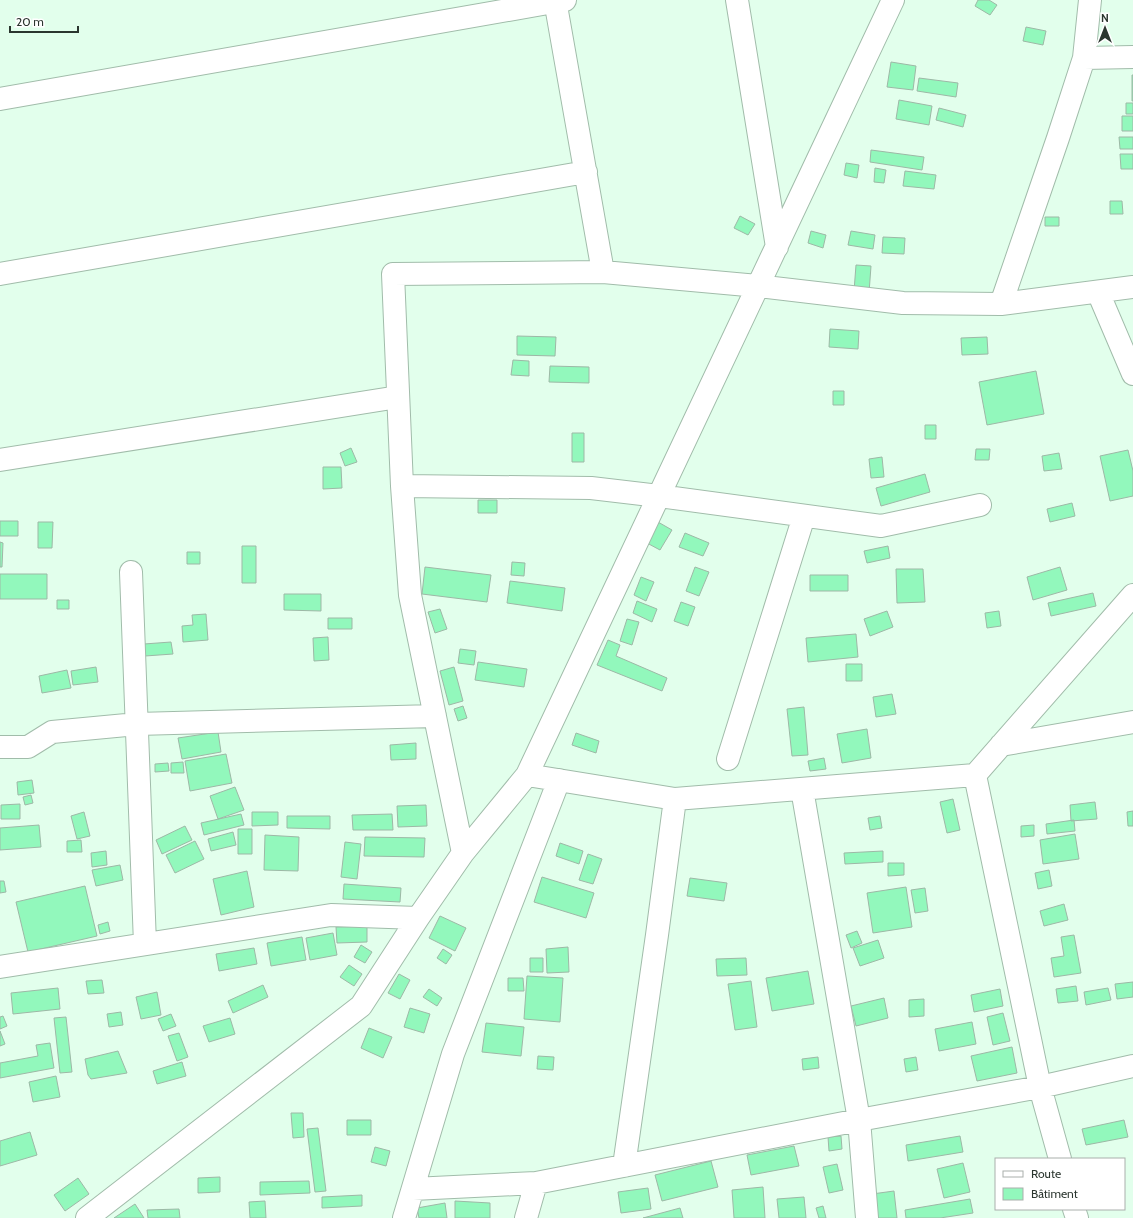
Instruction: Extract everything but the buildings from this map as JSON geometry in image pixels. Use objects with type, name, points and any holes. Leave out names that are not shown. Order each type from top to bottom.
[{"type":"street","points":[[737,0],[777,247]]},
{"type":"street","points":[[88,1217],[361,1006],[418,918],[463,853],[527,775],[893,0]]},
{"type":"street","points":[[1001,304],[1084,58],[1090,0]]},
{"type":"street","points":[[0,99],[559,1],[603,272]]},
{"type":"street","points":[[1084,58],[1133,57]]},
{"type":"street","points":[[0,274],[586,172]]},
{"type":"street","points":[[463,853],[410,595],[402,486],[392,274],[603,272],[758,286],[903,303],[1001,304],[1133,287]]},
{"type":"street","points":[[1098,292],[1133,374]]},
{"type":"street","points":[[0,460],[398,397]]},
{"type":"street","points":[[402,486],[591,488],[881,526],[980,505]]},
{"type":"street","points":[[728,759],[804,516]]},
{"type":"street","points":[[131,572],[146,944]]},
{"type":"street","points":[[527,775],[674,798],[975,775],[1133,595]]},
{"type":"street","points":[[0,747],[28,747],[52,732],[137,724],[434,716]]},
{"type":"street","points":[[1001,745],[1133,722]]},
{"type":"street","points":[[975,775],[1040,1087],[1060,1158]]},
{"type":"street","points":[[404,1218],[454,1054],[559,780]]},
{"type":"street","points":[[802,789],[859,1120],[867,1218]]},
{"type":"street","points":[[624,1166],[657,935],[674,798]]},
{"type":"street","points":[[0,967],[331,915],[418,918]]},
{"type":"street","points":[[413,1190],[536,1183],[859,1120],[1040,1087],[1133,1066]]},
{"type":"street","points":[[526,1218],[536,1183]]}]
